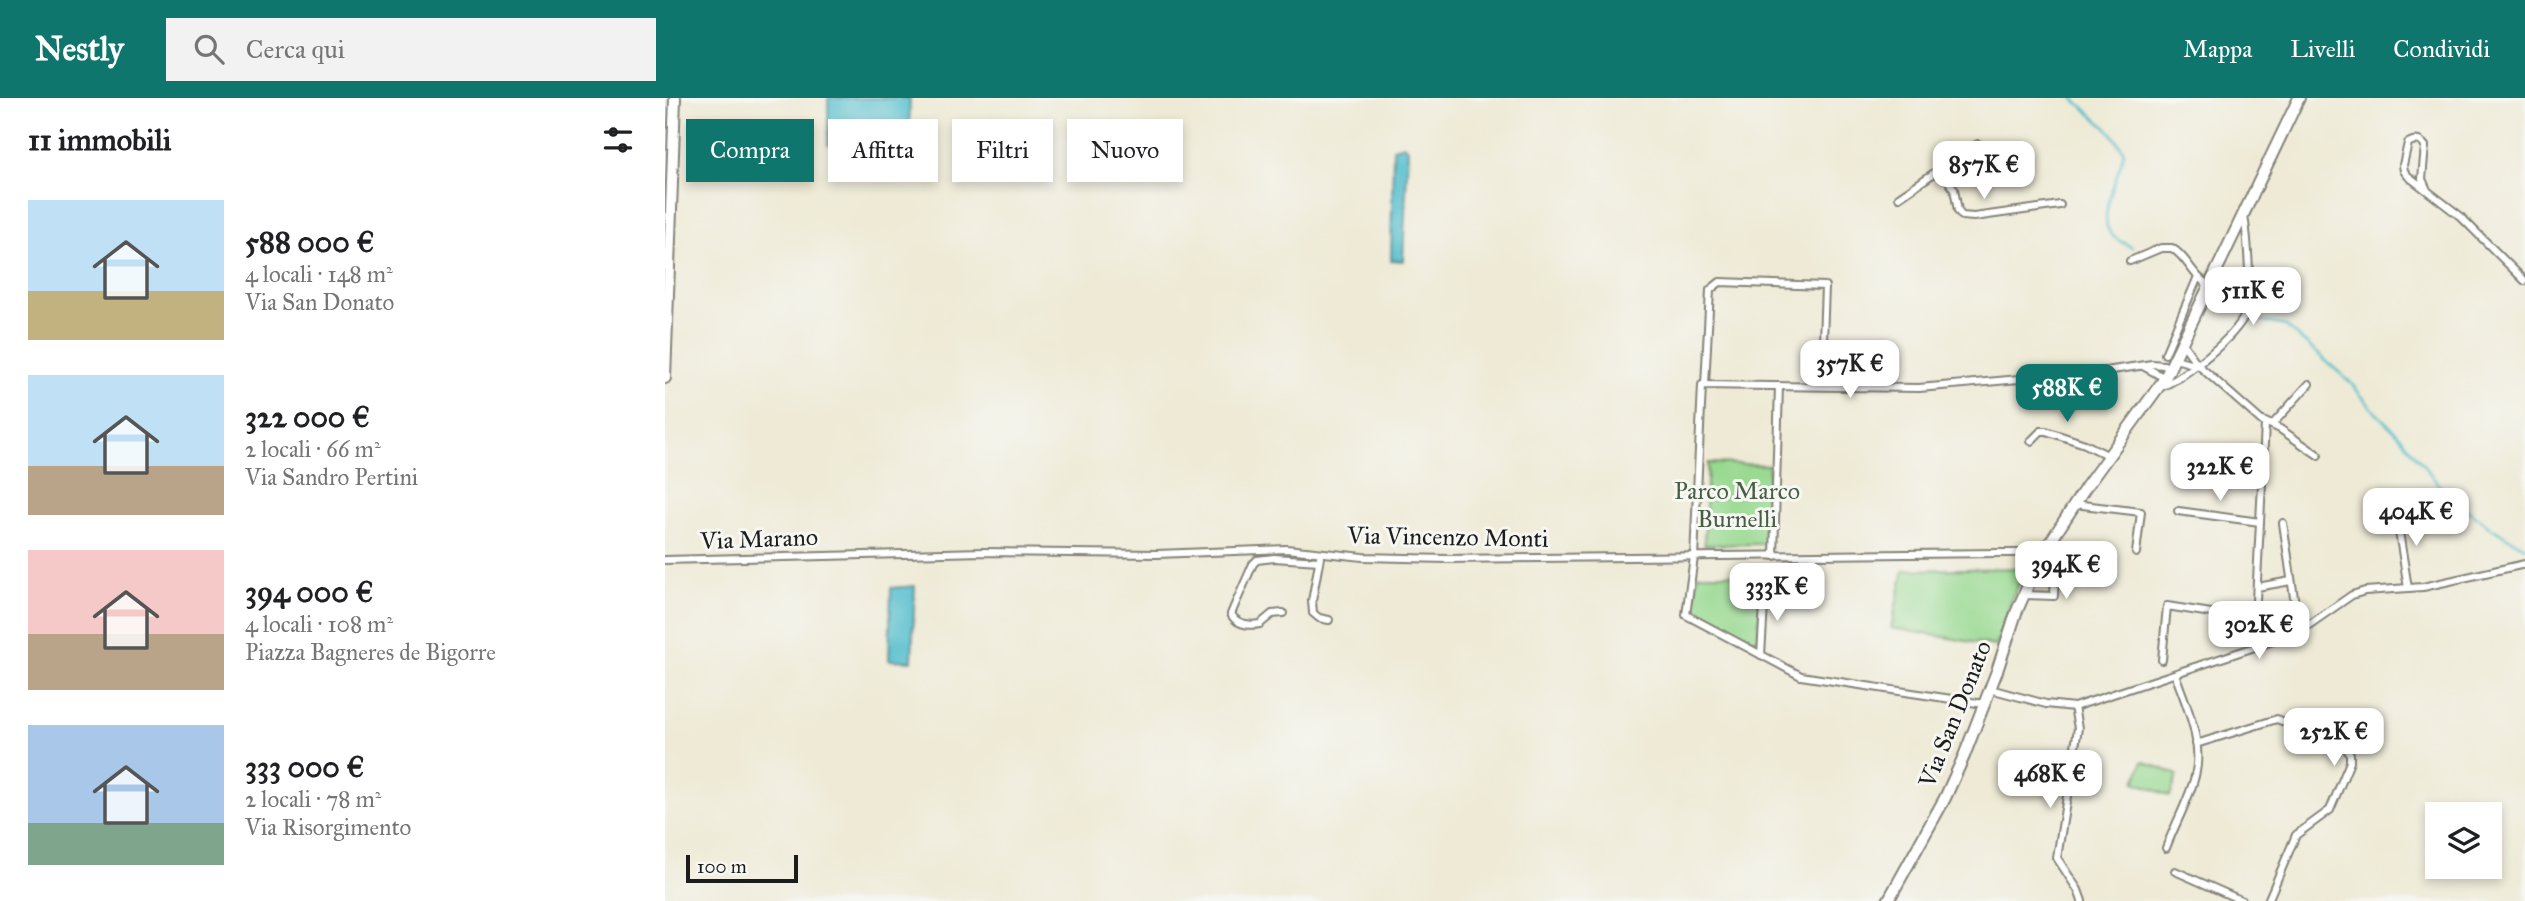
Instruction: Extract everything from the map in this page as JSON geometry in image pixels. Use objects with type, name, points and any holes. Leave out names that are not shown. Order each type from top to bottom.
[{"type":"main road","points":[[665,377],[675,98]]},
{"type":"main road","name":"Via San Donato","points":[[1888,901],[1945,798],[1967,749],[2023,595],[2040,558],[2183,344],[2299,98]]},
{"type":"street","points":[[2427,190],[2422,179],[2425,146],[2415,140],[2405,148],[2404,171],[2427,190],[2460,216],[2525,281]]},
{"type":"street","points":[[1899,197],[1978,144]]},
{"type":"street","points":[[1940,169],[1954,189],[1958,211],[1962,216],[1974,217],[2060,205]]},
{"type":"street","name":"Via San Donato","points":[[2167,370],[2176,381],[2198,365],[2237,326],[2248,307],[2244,216]]},
{"type":"street","points":[[2130,261],[2161,248],[2172,248],[2182,257],[2197,279],[2210,286]]},
{"type":"street","points":[[2167,370],[2197,279]]},
{"type":"street","points":[[1882,346],[1829,346],[1823,341],[1825,286],[1720,282],[1710,290],[1705,385],[1702,385],[1694,557],[1686,615],[1801,676],[1984,704]]},
{"type":"street","points":[[2183,344],[2198,365],[2263,421],[2318,455]]},
{"type":"street","points":[[1705,385],[1919,387],[2152,364],[2164,365],[2167,370]]},
{"type":"street","points":[[2143,366],[2167,370],[2198,365]]},
{"type":"street","points":[[2271,425],[2309,384]]},
{"type":"street","points":[[1774,556],[1779,386]]},
{"type":"street","points":[[2258,647],[2255,620],[2266,428],[2263,421]]},
{"type":"street","points":[[2031,441],[2041,431],[2046,431],[2085,444],[2109,456]]},
{"type":"street","points":[[2074,504],[2141,512],[2136,553]]},
{"type":"street","points":[[2178,511],[2260,522]]},
{"type":"street","points":[[2396,513],[2409,588]]},
{"type":"street","points":[[2283,523],[2297,618]]},
{"type":"street","points":[[1295,559],[1297,550]]},
{"type":"street","name":"Via Vincenzo Monti","points":[[854,555],[984,552],[1157,554],[1297,550],[1363,557],[1447,559],[1999,553],[2030,553],[2040,558]]},
{"type":"street","points":[[1322,552],[1313,613],[1329,621]]},
{"type":"street","name":"Via Marano","points":[[665,560],[854,555]]},
{"type":"street","points":[[2023,595],[2054,596],[2056,555]]},
{"type":"street","points":[[1283,613],[1272,614],[1264,623],[1253,625],[1240,624],[1231,614],[1253,564],[1262,558],[1319,561]]},
{"type":"street","points":[[1990,689],[2046,704],[2074,707],[2258,647],[2306,627],[2352,596],[2365,591],[2409,588],[2525,564]]},
{"type":"street","points":[[2257,587],[2291,581]]},
{"type":"street","points":[[1761,655],[1765,589]]},
{"type":"street","points":[[2162,660],[2167,606],[2255,620]]},
{"type":"street","points":[[2166,848],[2195,775],[2196,744],[2175,674]]},
{"type":"street","points":[[2074,707],[2078,728],[2057,858],[2082,901]]},
{"type":"street","points":[[2196,744],[2277,719],[2336,743],[2346,748],[2350,754],[2350,762],[2330,810],[2295,835],[2268,901]]},
{"type":"street","points":[[2175,871],[2243,901]]},
{"type":"green space","name":"Parco Marco Burnelli","points":[[1708,463],[1769,465],[1765,544],[1704,545]]},
{"type":"green space","points":[[2027,568],[2013,596],[1996,646],[1891,628],[1904,570]]},
{"type":"green space","points":[[1698,574],[1762,574],[1757,642],[1694,608]]},
{"type":"green space","points":[[2143,761],[2178,775],[2170,796],[2135,782]]},
{"type":"water","points":[[828,98],[910,98],[910,119],[828,119]]},
{"type":"water","points":[[1403,145],[1408,149],[1403,261],[1391,260],[1393,148]]},
{"type":"water","points":[[915,586],[912,661],[889,660],[891,588]]},
{"type":"waterway","points":[[2073,98],[2111,132],[2124,151],[2108,203],[2106,223],[2113,236],[2132,247]]},
{"type":"waterway","points":[[2216,292],[2254,319],[2286,326],[2349,381],[2401,437],[2447,495],[2493,529],[2525,547]]}]
